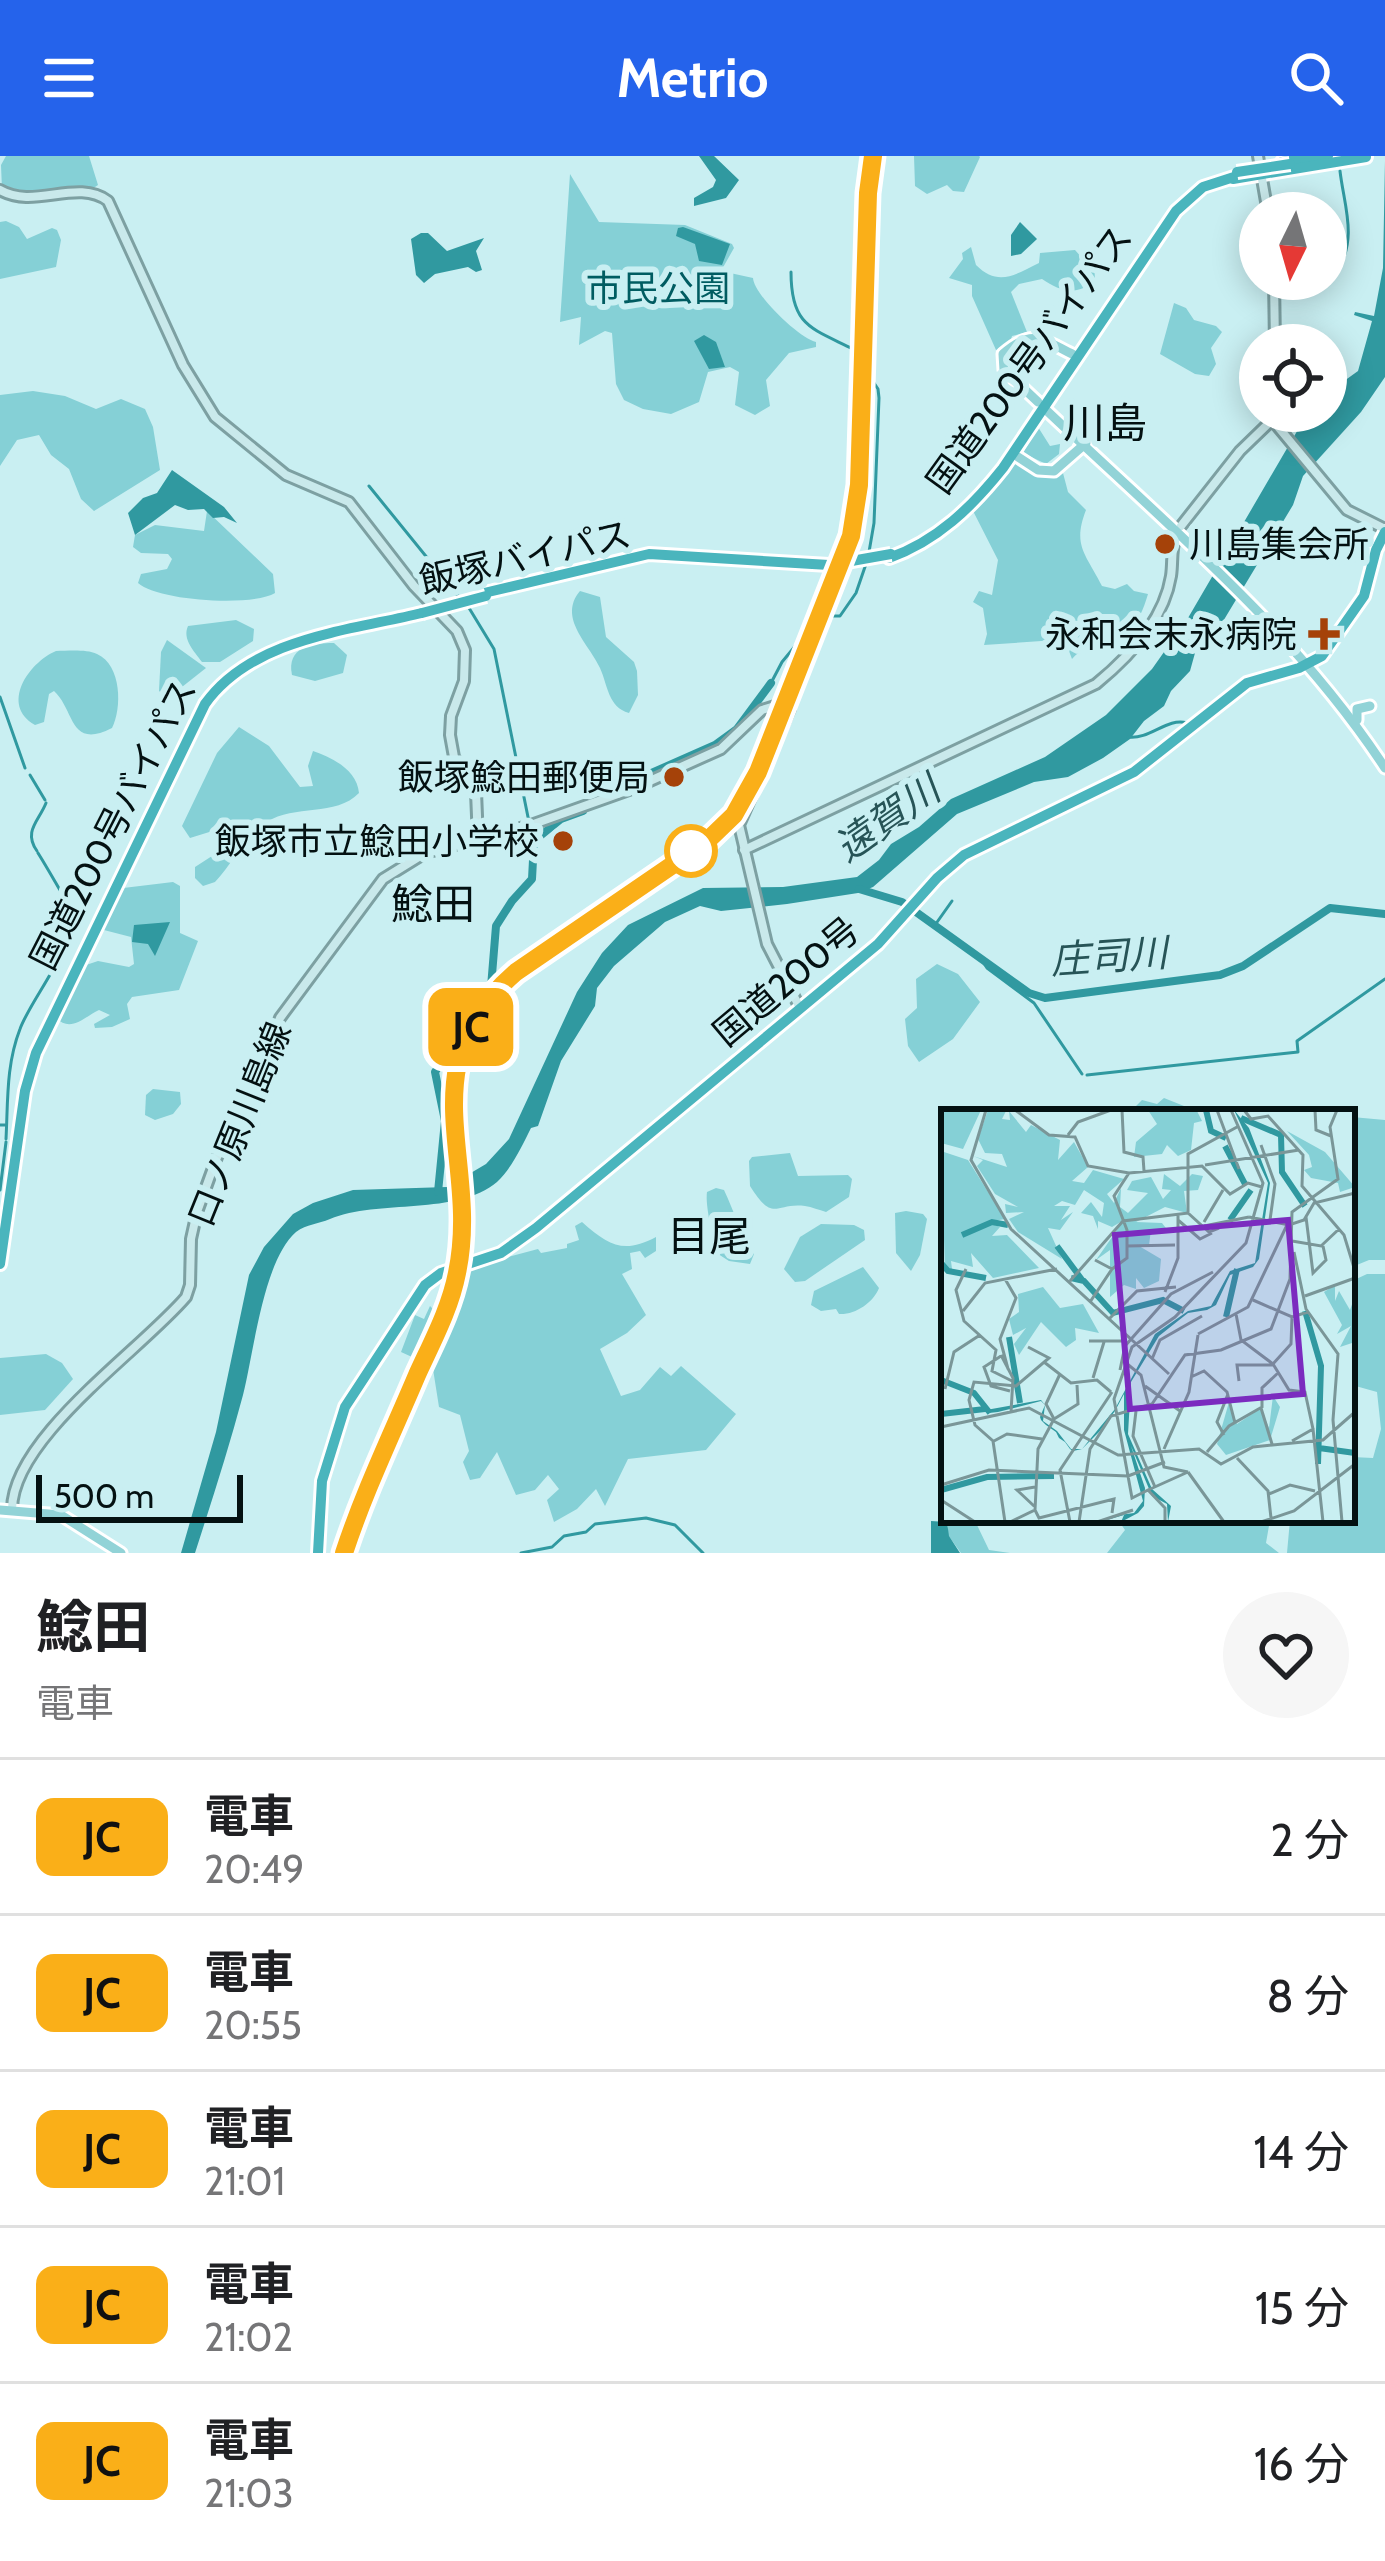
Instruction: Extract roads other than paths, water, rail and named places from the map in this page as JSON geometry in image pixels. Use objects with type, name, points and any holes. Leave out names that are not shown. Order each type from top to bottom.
[{"type":"highway","points":[[1175,209],[1187,190],[1214,174],[1328,156]]},
{"type":"highway","name":"国道200号バイパス","points":[[0,1239],[21,1092],[32,1052],[205,697],[237,666],[264,652],[635,556],[664,553],[830,566],[890,556],[929,536],[968,502],[999,465],[1175,209],[1201,184],[1274,167],[1370,156]]},
{"type":"highway","points":[[890,556],[940,532],[995,478],[1134,270]]},
{"type":"highway","points":[[1311,663],[1329,649],[1364,596],[1385,530]]},
{"type":"highway","name":"飯塚バイパス","points":[[0,1264],[25,1091],[36,1053],[205,704],[231,674],[267,654],[421,611]]},
{"type":"highway","name":"国道200号","points":[[318,1553],[322,1480],[345,1407],[424,1285],[441,1273],[489,1258],[517,1243],[878,944],[964,855],[1134,772],[1237,688],[1311,663]]},
{"type":"main road","points":[[0,190],[18,199],[88,193],[108,201],[183,365],[215,417],[286,475],[349,502],[392,560],[458,631],[465,650],[464,681],[451,716],[450,735],[454,757],[476,792],[478,840]]},
{"type":"main road","points":[[1074,355],[1031,337],[1021,339],[1001,358],[1004,370],[1311,663],[1358,720],[1385,764]]},
{"type":"main road","points":[[1018,457],[1017,448],[1030,428]]},
{"type":"main road","points":[[1180,526],[1259,432]]},
{"type":"main road","points":[[1284,432],[1347,510],[1385,530]]},
{"type":"main road","points":[[1018,457],[1038,470],[1054,471],[1085,444]]},
{"type":"main road","points":[[995,478],[1009,460],[1018,457]]},
{"type":"main road","points":[[801,1009],[766,943],[745,850],[1096,684],[1130,654],[1157,614],[1182,539]]},
{"type":"main road","points":[[1311,663],[1385,764]]},
{"type":"main road","name":"口ノ原川島線","points":[[6,1509],[17,1479],[90,1387],[188,1292],[197,1211],[288,1004],[383,879],[425,854],[617,795],[702,758],[729,743],[762,710],[784,706],[790,709],[740,820],[745,850]]},
{"type":"main road","points":[[1358,720],[1357,710],[1370,706]]},
{"type":"main road","points":[[6,1509],[62,1515],[122,1553]]},
{"type":"waterway","points":[[1340,171],[1343,192]]},
{"type":"waterway","points":[[1347,222],[1347,246]]},
{"type":"waterway","points":[[791,272],[800,315],[815,330],[853,349],[858,365]]},
{"type":"waterway","points":[[869,552],[879,398],[870,377]]},
{"type":"waterway","points":[[369,486],[459,597]]},
{"type":"waterway","points":[[771,683],[820,616],[840,616],[856,593],[867,561]]},
{"type":"waterway","points":[[466,603],[494,649],[529,822]]},
{"type":"waterway","points":[[590,800],[715,745],[737,729],[771,683]]},
{"type":"waterway","points":[[0,697],[25,768]]},
{"type":"waterway","points":[[1128,737],[1187,723]]},
{"type":"waterway","points":[[30,775],[45,800]]},
{"type":"waterway","points":[[37,851],[32,832],[46,803]]},
{"type":"waterway","points":[[438,1192],[445,1121],[435,1072],[491,987],[496,926],[532,879],[534,841],[561,819],[583,811]]},
{"type":"waterway","points":[[530,831],[534,845]]},
{"type":"waterway","points":[[6,1139],[15,1043],[61,955],[71,923],[70,909],[38,853]]},
{"type":"waterway","name":"庄司川","points":[[859,889],[902,902],[1029,993],[1045,998],[1220,975],[1243,966],[1330,908],[1385,914]]},
{"type":"waterway","points":[[935,925],[952,901]]},
{"type":"waterway","points":[[981,959],[1034,1003],[1082,1074]]},
{"type":"waterway","points":[[1087,1075],[1298,1052],[1297,1041],[1385,979]]},
{"type":"waterway","points":[[0,1125],[5,1125]]},
{"type":"waterway","points":[[0,1190],[6,1142]]},
{"type":"waterway","points":[[521,1553],[552,1547],[564,1536],[586,1532],[595,1524],[646,1518],[675,1525],[703,1553]]},
{"type":"railway","points":[[346,1553],[459,1273],[455,1096],[468,1039],[486,1007],[540,954],[675,870],[705,849],[733,820],[762,767],[832,600],[859,501],[869,197],[876,156]]},
{"type":"train","name":"JC","points":[[344,1553],[457,1272],[460,1235],[454,1094],[458,1061],[472,1025],[516,972],[706,842],[734,815],[758,772],[844,560],[858,495],[873,156]]},
{"type":"place","name":"川島集会所","points":[[1165,544]]},
{"type":"place","name":"永和会末永病院","points":[[1324,634]]},
{"type":"place","name":"飯塚鯰田郵便局","points":[[674,777]]},
{"type":"place","name":"飯塚市立鯰田小学校","points":[[563,841]]},
{"type":"district","name":"川島","points":[[1105,423]]},
{"type":"district","name":"鯰田","points":[[433,904]]},
{"type":"district","name":"目尾","points":[[709,1236]]},
{"type":"park label","name":"市民公園","points":[[658,288]]},
{"type":"water label","name":"遠賀川","points":[[887,818]]}]
